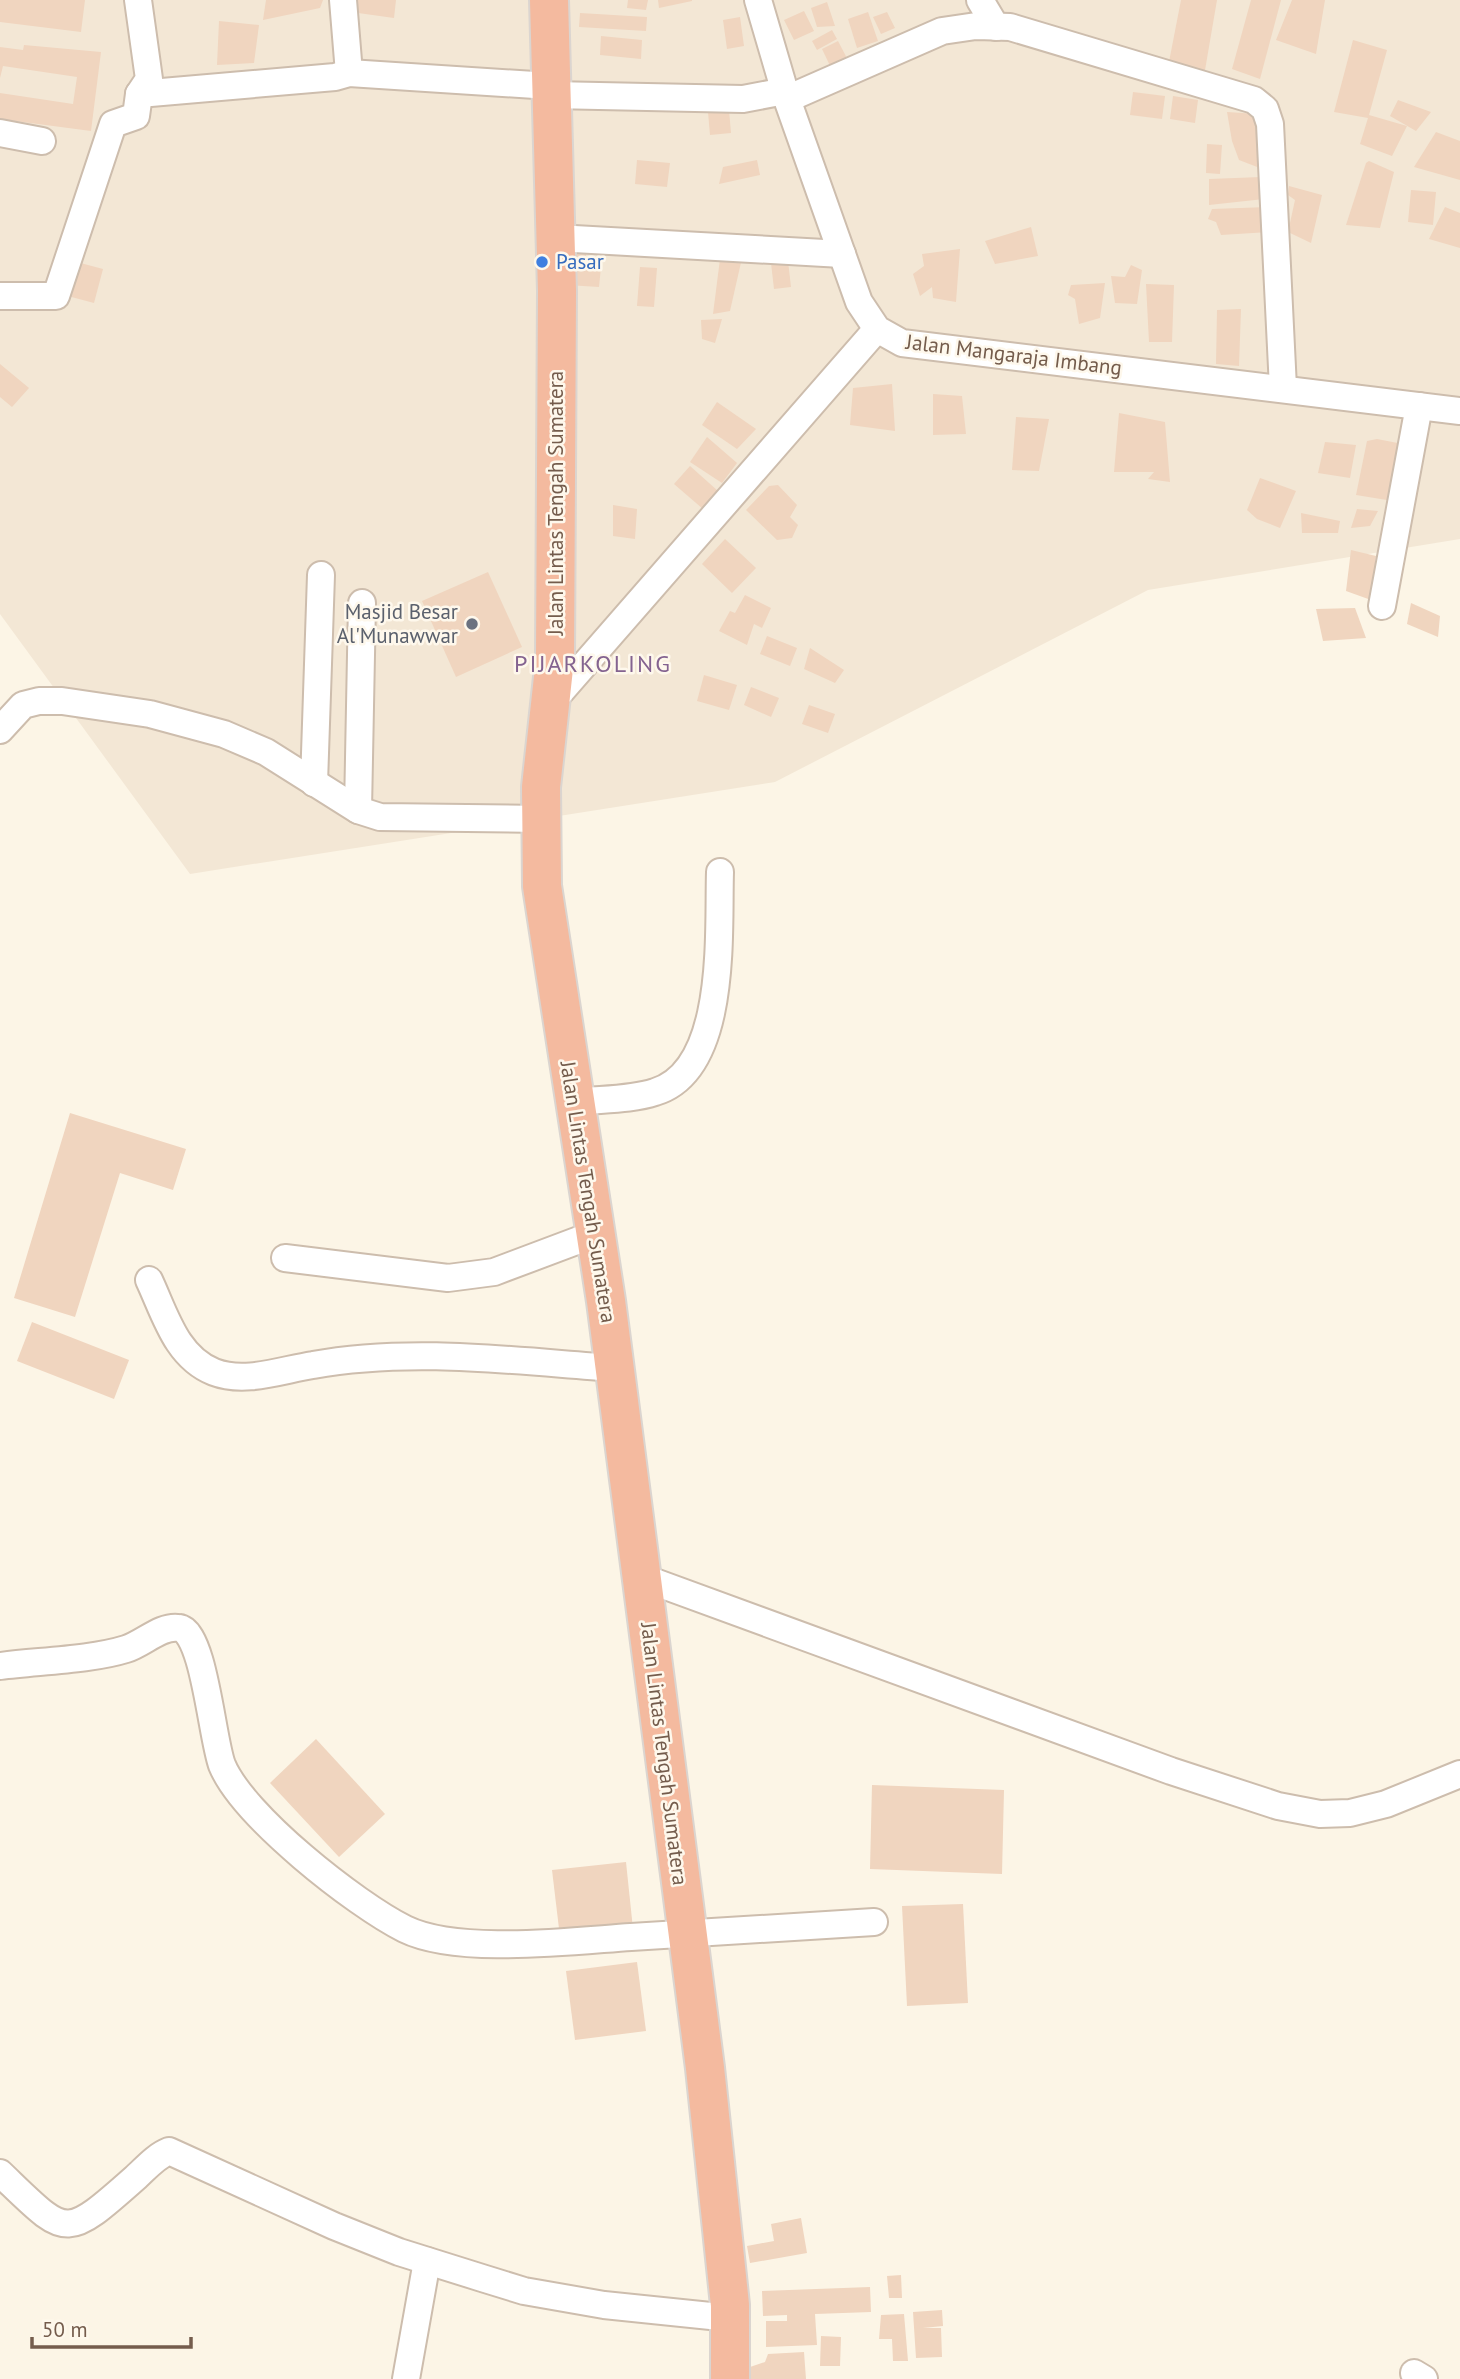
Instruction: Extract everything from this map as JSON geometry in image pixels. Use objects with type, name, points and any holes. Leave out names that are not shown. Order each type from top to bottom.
[{"type":"highway","name":"Jalan Lintas Tengah Sumatera","points":[[549,0],[556,238],[555,659],[541,787],[542,886],[614,1368],[707,2082],[730,2318],[730,2379]]},
{"type":"street","points":[[0,296],[56,296],[113,124],[136,116],[139,94],[149,79],[138,0]]},
{"type":"street","points":[[343,0],[349,73]]},
{"type":"street","name":"Jalan Mangaraja Imbang","points":[[758,0],[786,95],[859,302],[877,329],[902,344],[1460,411]]},
{"type":"street","points":[[980,0],[996,27]]},
{"type":"street","points":[[139,94],[335,77],[349,73],[551,91],[743,99],[786,95],[942,31],[1010,27],[1254,100],[1265,109],[1270,124],[1283,388]]},
{"type":"street","points":[[0,133],[42,141]]},
{"type":"street","points":[[556,238],[842,254]]},
{"type":"street","points":[[550,704],[877,329]]},
{"type":"street","points":[[1382,606],[1419,405]]},
{"type":"street","points":[[314,783],[321,575]]},
{"type":"street","points":[[358,810],[362,603]]},
{"type":"street","points":[[0,730],[23,705],[39,701],[62,701],[150,714],[224,734],[266,752],[358,810],[380,817],[541,819]]},
{"type":"street","points":[[575,1102],[655,1092],[674,1083],[692,1066],[705,1037],[718,976],[720,872]]},
{"type":"street","points":[[285,1258],[448,1278],[494,1272],[595,1234]]},
{"type":"street","points":[[149,1280],[176,1339],[193,1361],[232,1378],[342,1360],[425,1355],[614,1368]]},
{"type":"street","points":[[641,1577],[1171,1772],[1278,1806],[1320,1814],[1350,1813],[1386,1804],[1460,1774]]},
{"type":"street","points":[[0,1666],[124,1650],[148,1640],[164,1629],[180,1628],[190,1633],[198,1650],[211,1726],[222,1766],[238,1792],[298,1853],[405,1929],[452,1943],[524,1944],[874,1922]]},
{"type":"street","points":[[0,2173],[46,2217],[69,2225],[84,2220],[100,2209],[169,2151],[334,2226],[427,2261],[524,2291],[604,2305],[730,2318]]},
{"type":"street","points":[[406,2379],[427,2261]]},
{"type":"shaded area","points":[[0,0],[1460,0],[1460,539],[1148,590],[775,782],[190,874],[0,614]]},
{"type":"building","points":[[0,0],[85,0],[81,32],[0,22]]},
{"type":"building","points":[[266,0],[323,0],[320,8],[263,20]]},
{"type":"building","points":[[352,0],[396,0],[394,18],[351,12]]},
{"type":"building","points":[[628,0],[648,0],[646,10],[627,8]]},
{"type":"building","points":[[658,0],[692,0],[692,1],[659,8]]},
{"type":"building","points":[[1181,0],[1217,0],[1204,76],[1168,67]]},
{"type":"building","points":[[1251,0],[1281,0],[1260,79],[1232,69]]},
{"type":"building","points":[[1292,0],[1325,0],[1316,54],[1276,40]]},
{"type":"building","points":[[827,2],[835,26],[817,27],[811,8]]},
{"type":"building","points":[[804,11],[814,31],[794,40],[784,20]]},
{"type":"building","points":[[868,12],[878,41],[857,48],[848,19]]},
{"type":"building","points":[[887,12],[895,28],[881,34],[873,17]]},
{"type":"building","points":[[580,13],[647,17],[646,31],[579,27]]},
{"type":"building","points":[[740,17],[744,46],[727,49],[723,20]]},
{"type":"building","points":[[219,21],[259,25],[254,63],[217,65]]},
{"type":"building","points":[[832,30],[837,39],[817,50],[812,41]]},
{"type":"building","points":[[601,36],[642,40],[641,59],[600,55]]},
{"type":"building","points":[[1353,40],[1387,50],[1369,115],[1407,126],[1392,156],[1360,144],[1368,118],[1334,112]]},
{"type":"building","points":[[838,41],[850,64],[833,72],[822,49]]},
{"type":"building","points":[[24,45],[101,52],[91,131],[0,119],[0,93],[73,104],[77,77],[3,66],[0,78],[0,47],[23,50]]},
{"type":"building","points":[[1133,92],[1165,96],[1162,119],[1130,115]]},
{"type":"building","points":[[1173,96],[1198,100],[1195,123],[1170,119]]},
{"type":"building","points":[[1398,100],[1431,112],[1416,131],[1390,116]]},
{"type":"building","points":[[729,110],[731,133],[710,135],[708,112]]},
{"type":"building","points":[[1227,112],[1258,114],[1265,170],[1239,160],[1232,141]]},
{"type":"building","points":[[1436,132],[1460,141],[1460,180],[1414,167]]},
{"type":"building","points":[[1207,144],[1222,145],[1220,174],[1206,173]]},
{"type":"building","points":[[637,160],[670,163],[667,187],[635,184]]},
{"type":"building","points":[[757,160],[760,175],[719,184],[723,167]]},
{"type":"building","points":[[1369,161],[1394,172],[1380,228],[1346,225],[1366,163]]},
{"type":"building","points":[[1261,177],[1264,199],[1209,205],[1209,179]]},
{"type":"building","points":[[1289,186],[1322,195],[1311,243],[1288,232],[1295,200],[1288,195]]},
{"type":"building","points":[[1411,190],[1436,192],[1433,225],[1408,222]]},
{"type":"building","points":[[1268,207],[1269,232],[1221,235],[1216,222],[1208,219],[1212,209]]},
{"type":"building","points":[[1445,207],[1460,213],[1460,248],[1429,239]]},
{"type":"building","points":[[1031,227],[1038,256],[995,264],[985,241]]},
{"type":"building","points":[[569,249],[586,250],[586,259],[596,260],[596,267],[601,267],[599,287],[567,285]]},
{"type":"building","points":[[960,249],[956,302],[933,298],[932,287],[920,296],[913,274],[924,266],[922,254]]},
{"type":"building","points":[[742,258],[730,311],[713,314],[720,259]]},
{"type":"building","points":[[73,261],[103,269],[94,303],[64,295]]},
{"type":"building","points":[[788,261],[791,287],[774,289],[771,263]]},
{"type":"building","points":[[1131,265],[1142,270],[1137,304],[1115,303],[1111,276],[1125,277]]},
{"type":"building","points":[[640,267],[657,268],[654,307],[637,306]]},
{"type":"building","points":[[1105,283],[1100,318],[1079,324],[1075,299],[1068,295],[1071,285]]},
{"type":"building","points":[[1146,284],[1174,285],[1172,342],[1149,342]]},
{"type":"building","points":[[1241,309],[1239,366],[1216,364],[1217,310]]},
{"type":"building","points":[[722,319],[715,343],[702,339],[701,320]]},
{"type":"building","points":[[0,364],[29,388],[12,407],[0,397]]},
{"type":"building","points":[[892,384],[895,431],[850,425],[853,388]]},
{"type":"building","points":[[933,394],[962,396],[966,434],[933,435]]},
{"type":"building","points":[[717,402],[756,429],[737,449],[702,425]]},
{"type":"building","points":[[1119,413],[1165,422],[1170,482],[1148,479],[1154,472],[1114,472]]},
{"type":"building","points":[[1016,417],[1049,419],[1039,471],[1012,470]]},
{"type":"building","points":[[707,437],[737,463],[722,483],[690,462]]},
{"type":"building","points":[[1377,439],[1408,445],[1399,502],[1356,495],[1367,441]]},
{"type":"building","points":[[1325,442],[1356,445],[1350,478],[1318,473]]},
{"type":"building","points":[[690,466],[718,491],[703,509],[674,484]]},
{"type":"building","points":[[1260,478],[1296,491],[1280,528],[1257,519],[1247,510]]},
{"type":"building","points":[[778,485],[797,505],[790,517],[798,525],[792,538],[777,540],[746,510],[769,486]]},
{"type":"building","points":[[613,505],[637,509],[635,539],[613,536]]},
{"type":"building","points":[[1357,509],[1378,511],[1370,526],[1351,528]]},
{"type":"building","points":[[1301,513],[1340,521],[1338,533],[1302,533]]},
{"type":"building","points":[[725,539],[756,568],[732,593],[702,564]]},
{"type":"building","points":[[1351,550],[1376,556],[1371,600],[1346,591]]},
{"type":"building","name":"Masjid Besar Al'Munawwar","points":[[488,572],[522,647],[456,677],[422,601]]},
{"type":"building","points":[[745,595],[771,608],[762,628],[754,624],[747,645],[719,631],[730,611],[735,613]]},
{"type":"building","points":[[1411,603],[1440,616],[1438,637],[1407,624]]},
{"type":"building","points":[[1355,608],[1366,638],[1323,641],[1316,609]]},
{"type":"building","points":[[767,636],[797,648],[790,666],[760,654]]},
{"type":"building","points":[[810,648],[844,670],[835,683],[804,669]]},
{"type":"building","points":[[704,675],[737,685],[729,710],[697,701]]},
{"type":"building","points":[[751,687],[779,698],[771,717],[744,705]]},
{"type":"building","points":[[809,705],[835,714],[828,733],[802,724]]},
{"type":"building","points":[[70,1113],[186,1149],[173,1190],[120,1173],[75,1317],[14,1298]]},
{"type":"building","points":[[32,1322],[129,1360],[114,1399],[17,1361]]},
{"type":"building","points":[[316,1739],[385,1814],[339,1857],[270,1783]]},
{"type":"building","points":[[872,1785],[1004,1790],[1002,1874],[870,1869]]},
{"type":"building","points":[[626,1862],[633,1929],[560,1937],[552,1870]]},
{"type":"building","points":[[963,1904],[968,2003],[907,2006],[902,1906]]},
{"type":"building","points":[[637,1962],[646,2031],[575,2040],[566,1971]]},
{"type":"building","points":[[801,2218],[807,2253],[750,2263],[747,2246],[774,2241],[771,2224]]},
{"type":"building","points":[[901,2275],[902,2298],[889,2298],[887,2276]]},
{"type":"building","points":[[870,2287],[871,2312],[815,2314],[817,2345],[766,2347],[766,2321],[787,2321],[787,2315],[763,2316],[762,2291]]},
{"type":"building","points":[[942,2310],[943,2326],[923,2328],[941,2328],[942,2357],[916,2358],[913,2312]]},
{"type":"building","points":[[904,2314],[908,2361],[893,2361],[892,2339],[879,2339],[881,2315]]},
{"type":"building","points":[[821,2336],[841,2337],[840,2366],[820,2366]]},
{"type":"building","points":[[804,2352],[806,2379],[750,2379],[750,2367],[765,2362],[768,2354]]},
{"type":"place","name":"Pasar","points":[[542,262]]},
{"type":"place","name":"Masjid Besar Al'Munawwar","points":[[472,624]]},
{"type":"district","name":"PIJARKOLING","points":[[593,664]]}]
